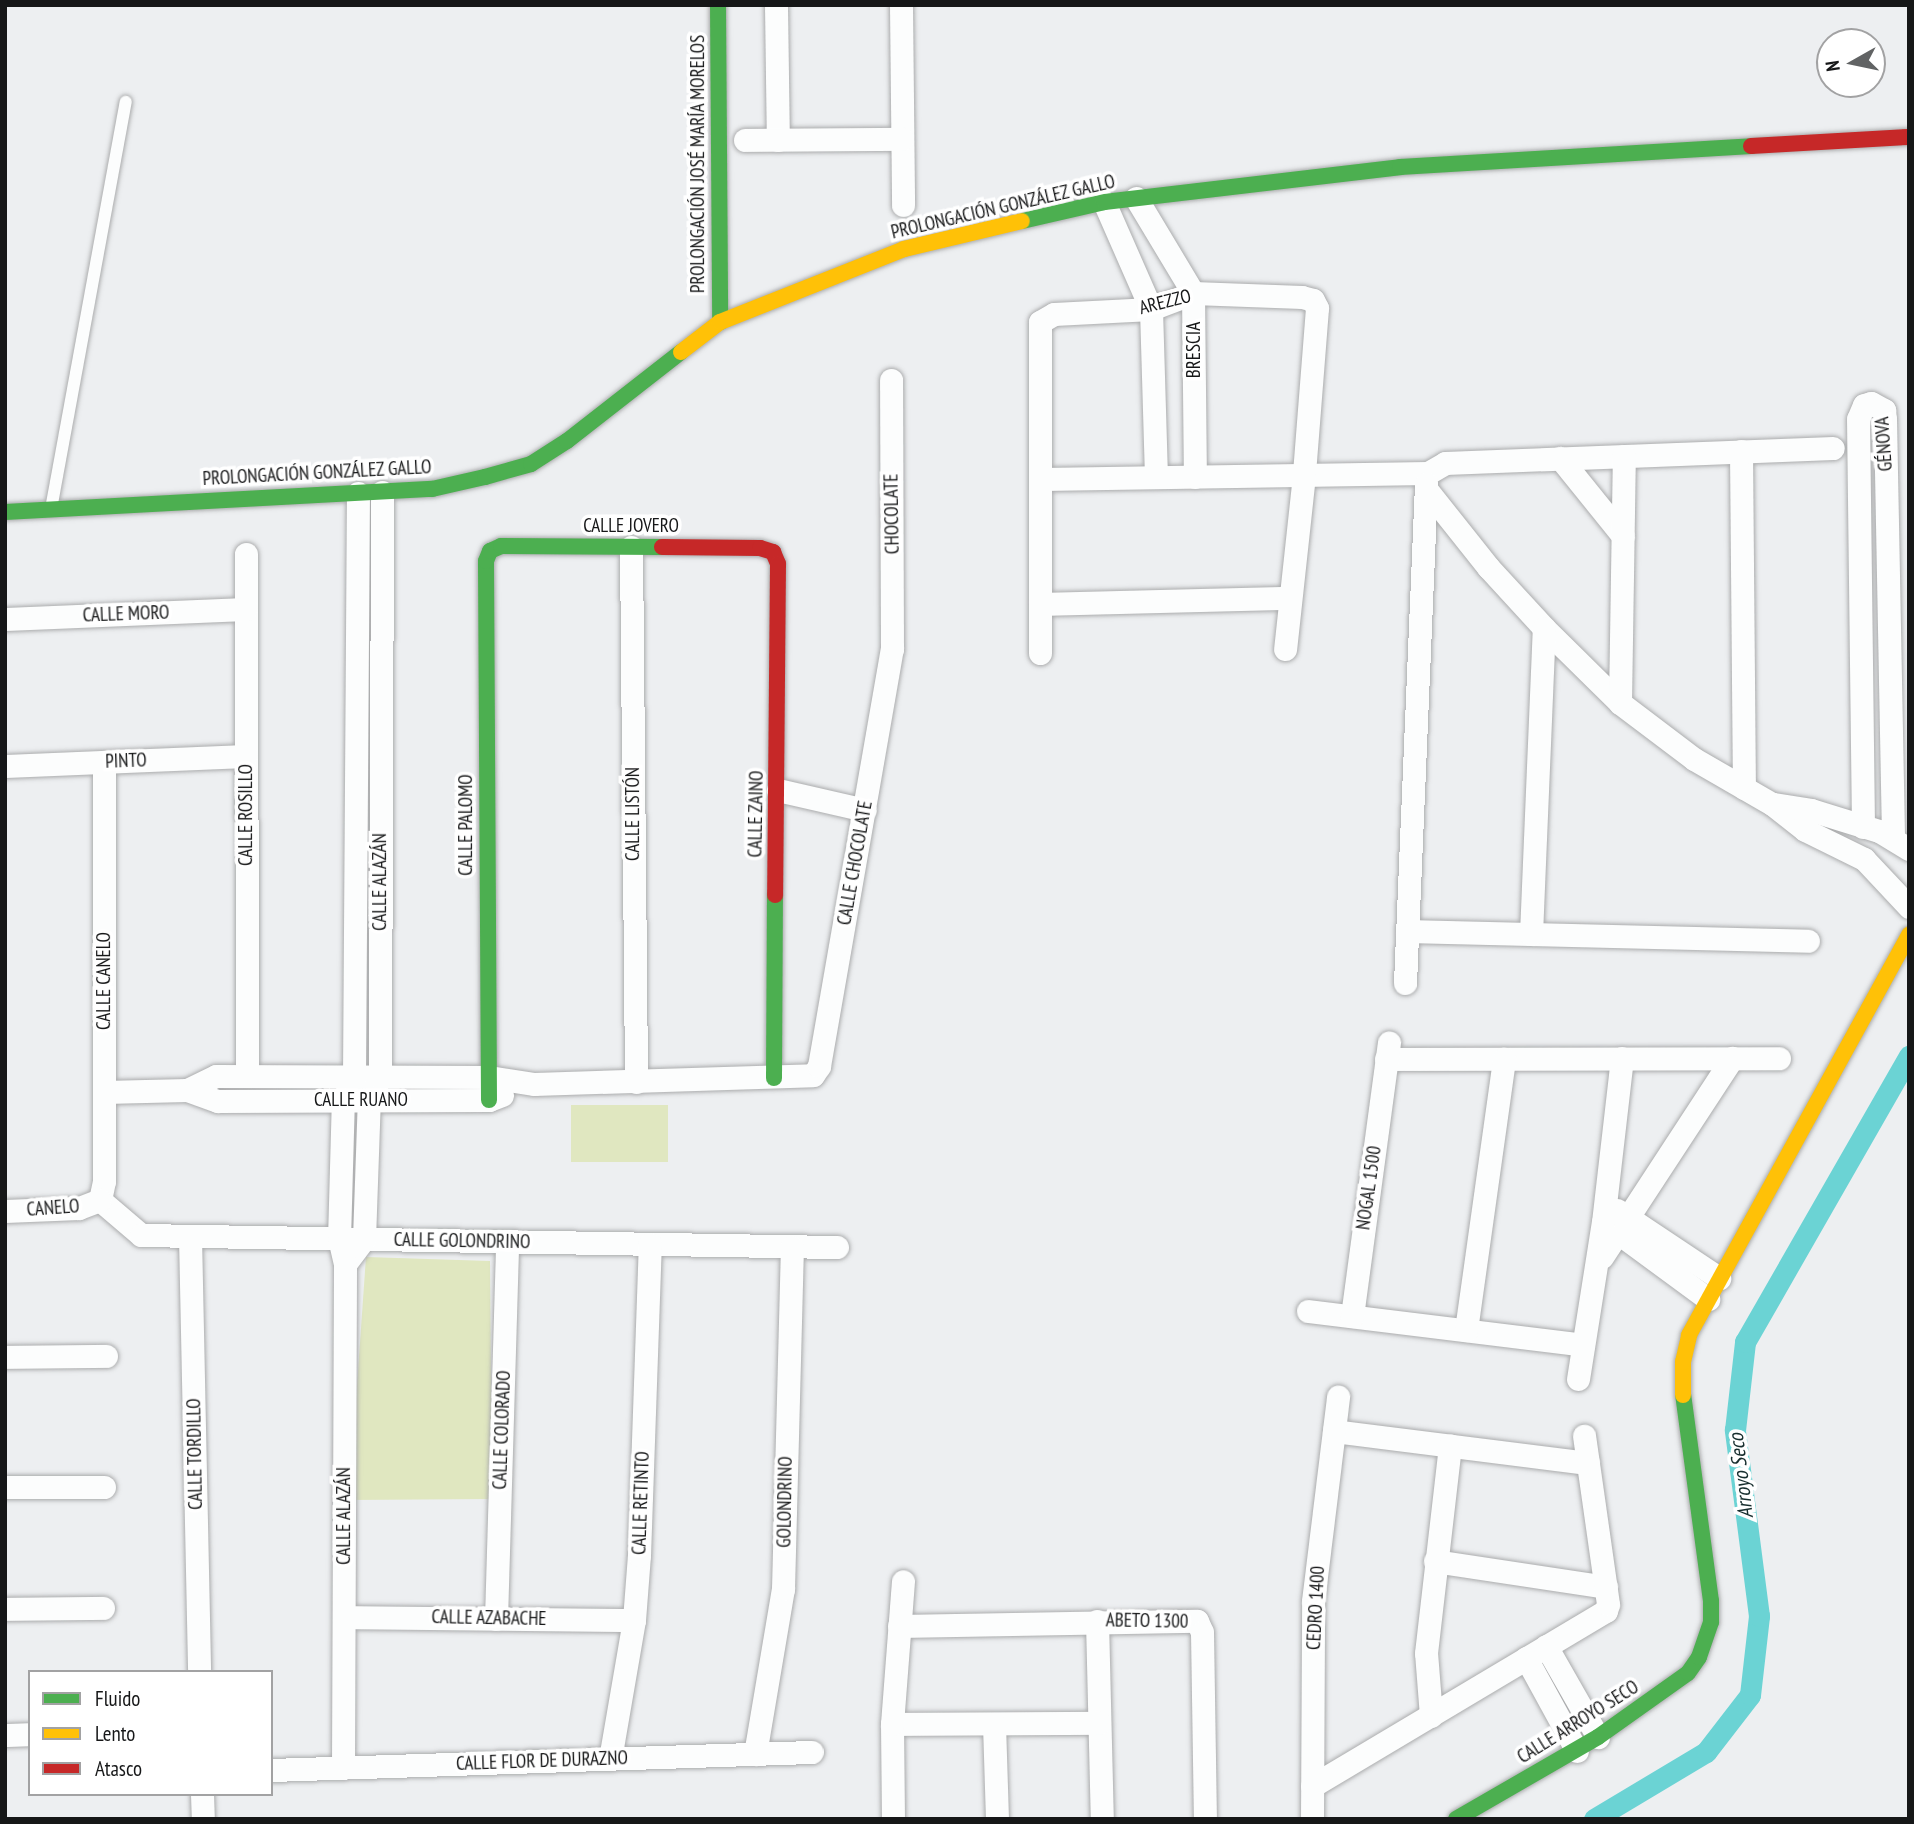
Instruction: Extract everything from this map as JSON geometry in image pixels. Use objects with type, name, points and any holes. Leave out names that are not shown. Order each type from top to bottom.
[{"type":"street","name":"PROLONGACIÓN JOSÉ MARÍA MORELOS","points":[[718,5],[719,322]]},
{"type":"street","points":[[776,5],[778,140]]},
{"type":"street","points":[[901,5],[903,205]]},
{"type":"street","name":"PROLONGACIÓN GONZÁLEZ GALLO","points":[[5,512],[432,489],[531,464],[567,441],[719,322],[904,249],[1104,202],[1400,167],[1909,137]]},
{"type":"street","points":[[745,141],[902,139]]},
{"type":"street","points":[[1136,198],[1193,293]]},
{"type":"street","points":[[1104,202],[1151,309],[1156,477]]},
{"type":"street","name":"AREZZO","points":[[1040,653],[1040,322],[1054,314],[1151,309],[1193,293],[1302,297],[1313,300],[1319,318],[1285,649]]},
{"type":"street","name":"BRESCIA","points":[[1193,293],[1195,477]]},
{"type":"street","name":"CHOCOLATE","points":[[891,380],[892,649]]},
{"type":"street","name":"GÉNOVA","points":[[1863,827],[1858,458],[1859,412],[1871,403],[1884,410],[1889,641],[1901,844]]},
{"type":"street","points":[[1405,983],[1427,481],[1445,463],[1833,448]]},
{"type":"street","points":[[1741,451],[1744,788]]},
{"type":"street","points":[[1620,703],[1624,456]]},
{"type":"street","points":[[1560,458],[1623,536]]},
{"type":"street","points":[[1858,458],[1886,458]]},
{"type":"street","points":[[1042,479],[1304,475],[1427,481],[1544,628],[1620,703],[1695,759],[1772,804],[1805,830],[1864,859],[1909,907]]},
{"type":"street","name":"CALLE ALAZÁN","points":[[364,1239],[369,1099],[380,1077],[382,492]]},
{"type":"street","name":"CALLE ALAZÁN","points":[[343,1768],[345,1264],[339,1239],[343,1099],[354,1077],[358,493]]},
{"type":"street","name":"CALLE JOVERO","points":[[490,551],[501,546],[760,548],[773,552]]},
{"type":"street","name":"CALLE LISTÓN","points":[[631,547],[636,1082]]},
{"type":"street","name":"CALLE PALOMO","points":[[489,1100],[486,561],[490,551]]},
{"type":"street","name":"CALLE ZAINO","points":[[773,552],[778,564],[774,1078]]},
{"type":"street","name":"CALLE ROSILLO","points":[[246,554],[247,1076]]},
{"type":"street","points":[[1040,604],[1290,598]]},
{"type":"street","name":"CALLE MORO","points":[[5,619],[246,609]]},
{"type":"street","points":[[1531,934],[1544,628]]},
{"type":"street","points":[[1861,641],[1889,641]]},
{"type":"street","name":"CALLE CHOCOLATE","points":[[813,1075],[818,1066],[892,649]]},
{"type":"street","name":"PINTO","points":[[5,766],[246,756]]},
{"type":"street","name":"CALLE CANELO","points":[[100,1200],[104,1181],[104,762]]},
{"type":"street","points":[[778,790],[865,810]]},
{"type":"street","points":[[1772,804],[1811,810],[1863,827],[1901,844]]},
{"type":"street","points":[[1407,931],[1808,942]]},
{"type":"street","points":[[1614,1218],[1708,1299],[1864,1021],[1909,934]]},
{"type":"street","name":"NOGAL 1500","points":[[1352,1316],[1387,1051],[1504,1059],[1779,1058]]},
{"type":"street","points":[[1614,1218],[1622,1058]]},
{"type":"street","points":[[1578,1378],[1596,1266],[1614,1218],[1732,1058]]},
{"type":"street","points":[[1466,1330],[1504,1059]]},
{"type":"street","name":"CALLE RUANO","points":[[187,1090],[216,1076],[489,1077],[534,1084],[813,1075]]},
{"type":"street","name":"CALLE RUANO","points":[[104,1092],[187,1090],[218,1101],[489,1100],[534,1084]]},
{"type":"street","name":"CANELO","points":[[5,1211],[79,1208],[100,1200]]},
{"type":"street","name":"CALLE GOLONDRINO","points":[[100,1200],[141,1235],[837,1247]]},
{"type":"street","points":[[1614,1218],[1719,1278]]},
{"type":"street","name":"CALLE TORDILLO","points":[[190,1236],[199,1670]]},
{"type":"street","points":[[345,1264],[364,1239]]},
{"type":"street","name":"CALLE COLORADO","points":[[496,1619],[507,1241]]},
{"type":"street","name":"CALLE RETINTO","points":[[610,1759],[634,1620],[650,1244]]},
{"type":"street","name":"GOLONDRINO","points":[[755,1754],[783,1589],[792,1247]]},
{"type":"street","name":"CALLE ARROYO SECO","points":[[1456,1819],[1598,1737],[1688,1673],[1706,1642],[1711,1601],[1682,1390],[1683,1362],[1689,1335],[1708,1299]]},
{"type":"street","points":[[1308,1311],[1583,1345]]},
{"type":"street","points":[[5,1357],[106,1356]]},
{"type":"street","name":"CEDRO 1400","points":[[1312,1819],[1313,1601],[1338,1397]]},
{"type":"street","points":[[1334,1431],[1588,1463]]},
{"type":"street","points":[[1312,1786],[1606,1611],[1606,1587],[1584,1436]]},
{"type":"street","points":[[1431,1716],[1426,1653],[1450,1446]]},
{"type":"street","points":[[5,1487],[104,1487]]},
{"type":"street","points":[[1435,1561],[1606,1587]]},
{"type":"street","points":[[893,1819],[892,1724],[903,1581]]},
{"type":"street","points":[[5,1609],[103,1608]]},
{"type":"street","name":"CALLE AZABACHE","points":[[344,1617],[634,1620]]},
{"type":"street","points":[[1097,1621],[1102,1819]]},
{"type":"street","name":"ABETO 1300","points":[[899,1626],[1197,1621],[1202,1632],[1205,1819]]},
{"type":"street","points":[[1546,1646],[1598,1737]]},
{"type":"street","points":[[1526,1658],[1577,1751]]},
{"type":"street","points":[[892,1724],[1099,1723]]},
{"type":"street","points":[[994,1724],[997,1819]]},
{"type":"street","points":[[5,1735],[28,1734]]},
{"type":"street","name":"CALLE FLOR DE DURAZNO","points":[[273,1770],[812,1752]]},
{"type":"street","points":[[202,1796],[203,1819]]},
{"type":"lane","points":[[51,509],[126,102]]},
{"type":"green space","points":[[571,1105],[668,1105],[668,1162],[571,1162]]},
{"type":"green space","points":[[366,1257],[490,1261],[492,1499],[349,1500]]},
{"type":"waterway","name":"Arroyo Seco","points":[[1594,1819],[1706,1752],[1750,1695],[1759,1616],[1735,1430],[1745,1342],[1909,1056]]},
{"type":"traffic: fast","points":[[718,5],[720,322]]},
{"type":"traffic: fast","points":[[1022,221],[1104,202],[1400,167],[1751,146]]},
{"type":"traffic: fast","points":[[5,512],[432,489],[485,477],[531,464],[567,441],[681,352]]},
{"type":"traffic: fast","points":[[489,1100],[486,561],[490,551],[501,546],[662,547]]},
{"type":"traffic: fast","points":[[774,1078],[775,895]]},
{"type":"traffic: fast","points":[[1456,1819],[1598,1737],[1688,1673],[1699,1657],[1711,1622],[1711,1601],[1683,1395]]},
{"type":"traffic: slow","points":[[681,352],[720,322],[904,249],[1022,221]]},
{"type":"traffic: slow","points":[[1683,1395],[1683,1362],[1689,1335],[1909,934]]},
{"type":"traffic: jam","points":[[1751,146],[1909,137]]},
{"type":"traffic: jam","points":[[662,547],[760,548],[773,552],[778,564],[775,895]]}]
